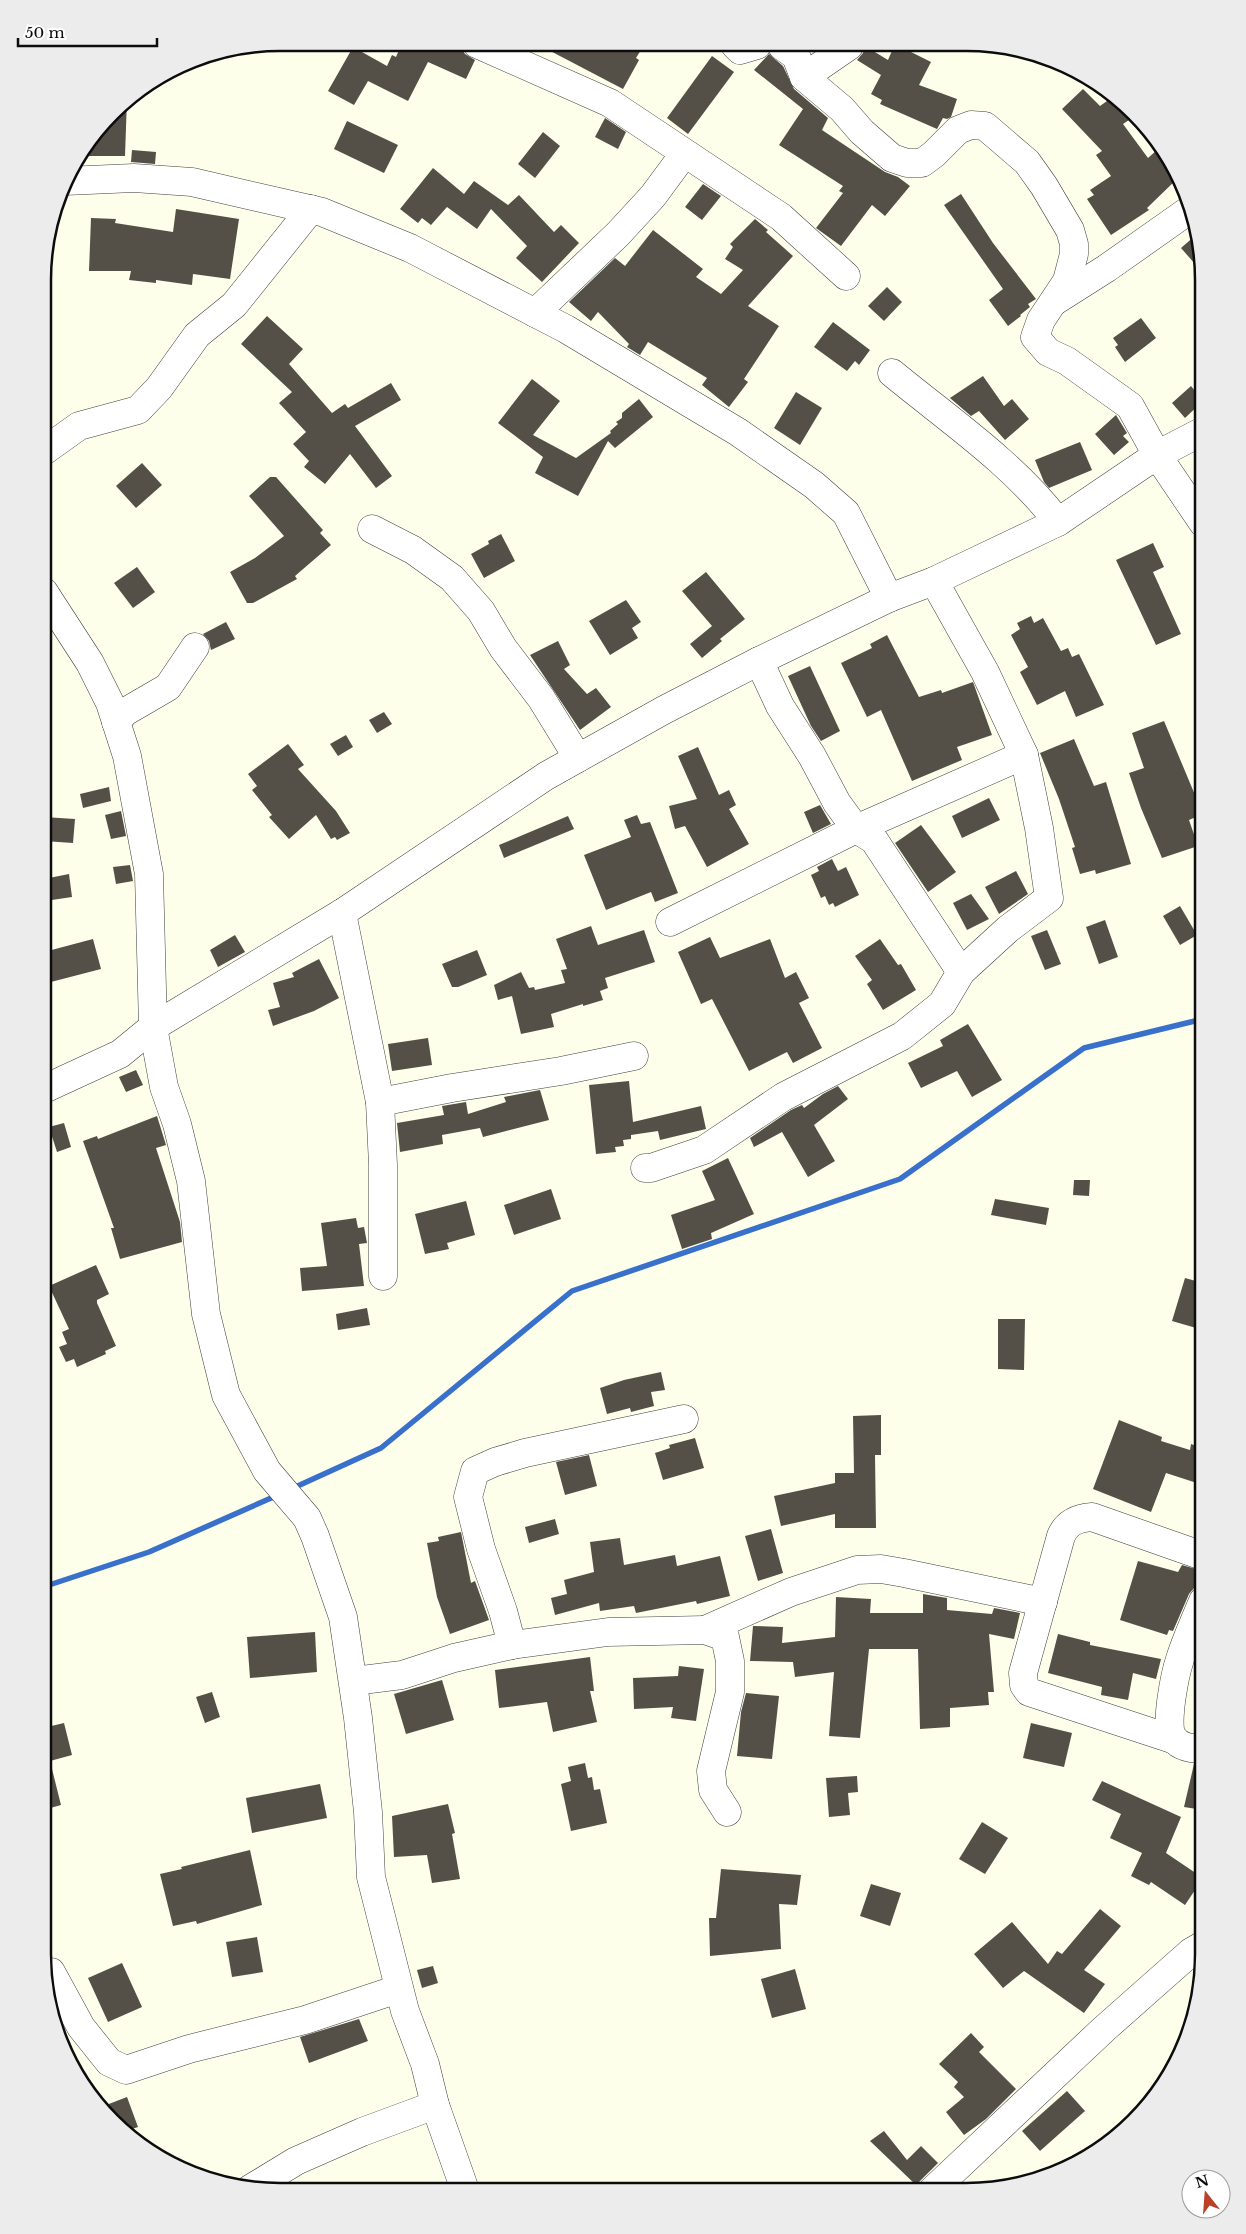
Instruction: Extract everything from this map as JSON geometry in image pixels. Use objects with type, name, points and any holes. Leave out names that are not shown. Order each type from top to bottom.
[{"type":"street","points":[[497,51],[610,104],[781,217],[846,276]]},
{"type":"street","points":[[789,51],[796,56],[804,77],[842,109],[862,132],[892,158],[907,164],[922,163],[958,130],[971,125],[985,126],[1027,162],[1044,186],[1070,230],[1074,244],[1074,254],[1067,281],[1041,320],[1035,337],[1048,352],[1067,362],[1130,406],[1157,455],[1195,511]]},
{"type":"street","points":[[804,77],[842,51]]},
{"type":"street","points":[[535,313],[624,227],[653,196],[684,154]]},
{"type":"street","points":[[74,181],[134,178],[192,182],[322,212],[410,248],[566,329],[738,432],[814,485],[846,513],[889,598]]},
{"type":"street","points":[[51,446],[79,426],[138,410],[159,388],[197,335],[234,305],[311,209]]},
{"type":"street","points":[[1054,302],[1107,268],[1185,213]]},
{"type":"street","points":[[892,373],[1020,477],[1040,498],[1058,522]]},
{"type":"street","points":[[51,1086],[120,1054],[153,1027],[342,913],[546,776],[664,710],[759,661],[889,598],[934,582],[1058,522],[1157,455],[1195,436]]},
{"type":"street","points":[[372,529],[413,550],[452,578],[481,611],[503,648],[541,698],[578,758]]},
{"type":"street","points":[[645,1168],[651,1168],[704,1150],[783,1097],[902,1036],[942,1004],[961,972],[1008,929],[1049,898],[1024,755],[985,672],[934,582]]},
{"type":"street","points":[[51,603],[90,662],[110,703],[127,756],[149,874],[153,1027],[164,1087],[177,1124],[191,1181],[206,1314],[226,1395],[268,1471],[307,1518],[343,1617],[354,1681],[368,1812],[371,1877],[398,1989],[426,2064],[435,2105],[463,2183]]},
{"type":"street","points":[[116,722],[125,712],[168,687],[195,647]]},
{"type":"street","points":[[759,661],[780,706],[801,742],[812,756],[837,804],[856,829],[874,840],[961,972]]},
{"type":"street","points":[[670,922],[856,829],[1024,755]]},
{"type":"street","points":[[342,913],[380,1102],[383,1165],[384,1276]]},
{"type":"street","points":[[380,1102],[470,1084],[561,1072],[634,1056]]},
{"type":"street","points":[[512,1645],[503,1611],[481,1549],[468,1497],[475,1472],[495,1462],[526,1454],[684,1419]]},
{"type":"street","points":[[1195,1553],[1108,1521],[1092,1517],[1079,1518],[1064,1528],[1023,1673],[1024,1685],[1029,1692],[1175,1740],[1195,1749]]},
{"type":"street","points":[[705,1630],[791,1592],[857,1570],[881,1570],[904,1573],[1043,1602]]},
{"type":"street","points":[[1175,1740],[1169,1724],[1179,1661],[1195,1621]]},
{"type":"street","points":[[354,1681],[402,1676],[454,1658],[512,1645],[608,1632],[705,1630],[725,1637],[730,1661],[730,1692],[711,1771],[713,1790],[726,1812]]},
{"type":"street","points":[[940,2183],[1104,2029],[1195,1950]]},
{"type":"street","points":[[52,1974],[82,2027],[109,2062],[126,2070],[189,2049],[305,2020],[398,1989]]},
{"type":"street","points":[[262,2182],[296,2161],[362,2132],[435,2105]]},
{"type":"building","points":[[351,51],[360,51],[387,66],[392,55],[396,57],[399,51],[463,51],[475,60],[466,79],[428,62],[408,101],[368,81],[354,105],[328,91]]},
{"type":"building","points":[[550,51],[640,51],[636,58],[639,60],[623,89]]},
{"type":"building","points":[[864,51],[873,51],[888,60],[892,51],[909,51],[931,62],[919,85],[957,99],[951,117],[943,118],[937,129],[880,104],[882,100],[871,94],[881,75],[857,60]]},
{"type":"building","points":[[769,54],[783,66],[794,89],[828,118],[822,130],[885,172],[898,177],[910,186],[885,216],[872,205],[841,246],[816,228],[843,193],[839,191],[843,186],[779,145],[803,109],[754,70]]},
{"type":"building","points":[[712,56],[734,72],[688,134],[667,118]]},
{"type":"building","points":[[1083,89],[1100,106],[1107,101],[1130,120],[1123,124],[1148,158],[1155,152],[1173,183],[1147,208],[1149,210],[1111,235],[1087,199],[1094,195],[1090,190],[1111,176],[1096,155],[1102,151],[1062,109]]},
{"type":"building","points":[[127,110],[125,156],[88,156],[108,129]]},
{"type":"building","points":[[605,118],[626,132],[618,149],[595,137]]},
{"type":"building","points":[[347,121],[398,145],[384,173],[334,149]]},
{"type":"building","points":[[543,132],[560,146],[535,178],[518,164]]},
{"type":"building","points":[[132,150],[156,152],[155,164],[131,162]]},
{"type":"building","points":[[433,168],[464,194],[474,181],[508,205],[519,195],[554,232],[561,225],[579,243],[542,282],[516,258],[527,246],[491,209],[477,229],[447,207],[431,225],[422,218],[418,223],[400,209]]},
{"type":"building","points":[[703,184],[721,196],[702,220],[685,207]]},
{"type":"building","points":[[961,194],[993,243],[1036,299],[1028,304],[1030,307],[1008,326],[989,300],[1003,289],[944,205]]},
{"type":"building","points":[[176,209],[239,219],[230,279],[193,274],[192,285],[156,280],[156,283],[129,280],[131,271],[89,271],[91,218],[116,219],[115,223],[173,232]]},
{"type":"building","points":[[755,219],[768,230],[766,232],[793,256],[748,306],[779,326],[744,379],[748,382],[729,407],[702,385],[707,378],[648,342],[640,355],[627,347],[629,344],[598,312],[591,321],[569,302],[615,258],[625,266],[653,230],[703,269],[696,277],[721,294],[743,270],[725,259],[733,247],[730,244]]},
{"type":"building","points":[[1191,239],[1194,263],[1181,248]]},
{"type":"building","points":[[887,287],[902,302],[884,321],[868,306]]},
{"type":"building","points":[[267,316],[303,349],[289,364],[332,413],[345,404],[348,408],[391,383],[401,400],[355,426],[392,476],[376,488],[350,454],[325,484],[304,467],[309,461],[293,444],[306,432],[279,403],[292,392],[241,344]]},
{"type":"building","points":[[1141,318],[1156,338],[1125,362],[1115,347],[1118,345],[1113,338]]},
{"type":"building","points":[[833,322],[870,350],[859,365],[855,361],[847,371],[814,347]]},
{"type":"building","points":[[983,376],[1004,406],[1012,399],[1029,419],[1005,440],[979,411],[971,416],[950,398]]},
{"type":"building","points":[[532,379],[560,401],[533,435],[576,458],[611,433],[610,431],[618,424],[616,422],[622,418],[622,413],[639,399],[653,417],[615,448],[608,441],[578,496],[535,473],[543,457],[498,423]]},
{"type":"building","points":[[1191,386],[1195,391],[1195,409],[1185,418],[1172,403]]},
{"type":"building","points":[[796,392],[822,408],[800,445],[774,428]]},
{"type":"building","points":[[1116,415],[1127,433],[1123,436],[1129,442],[1114,455],[1095,434]]},
{"type":"building","points":[[1080,442],[1092,470],[1049,488],[1044,482],[1035,460]]},
{"type":"building","points":[[142,463],[162,485],[136,508],[116,486]]},
{"type":"building","points":[[270,477],[276,477],[323,530],[320,533],[331,545],[295,576],[297,579],[253,603],[247,603],[230,572],[255,558],[284,536],[249,496]]},
{"type":"building","points":[[501,534],[515,561],[484,578],[471,554],[489,544],[488,541]]},
{"type":"building","points":[[1153,543],[1164,567],[1153,572],[1181,634],[1156,645],[1116,560]]},
{"type":"building","points":[[137,567],[155,592],[133,608],[114,583]]},
{"type":"building","points":[[706,572],[745,619],[720,639],[722,641],[702,658],[690,644],[712,626],[682,591]]},
{"type":"building","points":[[626,600],[641,622],[632,628],[638,638],[610,655],[589,621]]},
{"type":"building","points":[[1031,616],[1034,623],[1043,618],[1061,651],[1068,648],[1072,657],[1079,654],[1104,705],[1076,717],[1065,691],[1037,705],[1020,672],[1028,667],[1011,635],[1020,629],[1017,623]]},
{"type":"building","points":[[226,622],[235,639],[211,650],[209,641],[203,634]]},
{"type":"building","points":[[887,635],[919,697],[941,690],[942,693],[973,682],[992,735],[957,747],[962,760],[912,781],[881,710],[867,717],[841,663],[872,648],[870,644]]},
{"type":"building","points":[[558,641],[570,665],[564,669],[587,694],[596,688],[611,707],[580,730],[530,655]]},
{"type":"building","points":[[810,666],[840,731],[821,741],[811,726],[788,676]]},
{"type":"building","points":[[384,712],[392,724],[377,733],[369,720]]},
{"type":"building","points":[[1164,721],[1195,795],[1195,817],[1189,820],[1195,837],[1195,847],[1162,858],[1129,773],[1144,768],[1132,733]]},
{"type":"building","points":[[346,735],[353,747],[338,756],[330,744]]},
{"type":"building","points":[[1074,739],[1094,786],[1106,782],[1131,864],[1096,874],[1095,870],[1080,874],[1072,848],[1075,847],[1059,799],[1040,753]]},
{"type":"building","points":[[288,744],[304,765],[298,769],[336,811],[350,833],[337,840],[335,837],[331,839],[316,815],[289,839],[269,817],[272,815],[252,790],[257,786],[248,774]]},
{"type":"building","points":[[698,747],[719,795],[729,790],[736,805],[729,809],[749,844],[707,867],[685,826],[675,829],[669,806],[697,799],[678,756]]},
{"type":"building","points":[[109,787],[111,801],[83,808],[80,794]]},
{"type":"building","points":[[989,798],[1000,820],[962,838],[952,816]]},
{"type":"building","points":[[820,805],[831,824],[813,833],[804,812]]},
{"type":"building","points":[[121,811],[126,836],[111,839],[105,815]]},
{"type":"building","points":[[637,815],[641,824],[650,822],[678,893],[655,902],[651,892],[606,910],[584,855],[631,837],[624,820]]},
{"type":"building","points":[[568,816],[574,829],[504,858],[499,845]]},
{"type":"building","points":[[51,817],[75,819],[73,843],[51,841]]},
{"type":"building","points":[[921,825],[956,872],[928,892],[895,843]]},
{"type":"building","points":[[832,859],[838,871],[846,867],[859,895],[835,907],[833,903],[829,905],[825,896],[821,898],[811,875],[819,871],[817,867]]},
{"type":"building","points":[[130,865],[133,881],[116,884],[113,867]]},
{"type":"building","points":[[1016,871],[1028,894],[999,914],[985,887]]},
{"type":"building","points":[[69,874],[72,897],[51,900],[51,878]]},
{"type":"building","points":[[971,894],[989,919],[967,930],[953,903]]},
{"type":"building","points":[[1180,906],[1195,932],[1195,936],[1180,945],[1163,916]]},
{"type":"building","points":[[1105,920],[1118,957],[1099,964],[1086,927]]},
{"type":"building","points":[[591,926],[598,945],[644,930],[655,962],[605,978],[608,988],[600,991],[603,1000],[551,1014],[554,1027],[521,1034],[512,996],[498,1000],[494,985],[521,972],[529,988],[534,987],[535,990],[565,983],[561,970],[567,969],[556,939]]},
{"type":"building","points":[[1047,930],[1061,964],[1045,970],[1031,936]]},
{"type":"building","points":[[235,935],[245,952],[218,967],[210,950]]},
{"type":"building","points":[[710,937],[720,958],[770,939],[785,978],[796,972],[809,998],[799,1003],[822,1048],[793,1063],[787,1052],[749,1071],[712,999],[701,1004],[678,952]]},
{"type":"building","points":[[93,939],[101,969],[51,982],[51,950]]},
{"type":"building","points":[[880,939],[898,965],[901,964],[916,990],[883,1010],[867,984],[872,980],[855,956]]},
{"type":"building","points":[[477,950],[487,975],[458,987],[452,987],[442,964]]},
{"type":"building","points":[[319,959],[339,998],[314,1011],[273,1026],[268,1010],[280,1007],[273,983],[294,977],[292,973]]},
{"type":"building","points":[[968,1024],[1002,1080],[972,1097],[957,1071],[921,1088],[908,1063],[943,1046],[940,1040]]},
{"type":"building","points":[[428,1038],[432,1065],[392,1071],[388,1044]]},
{"type":"building","points":[[136,1070],[143,1085],[126,1092],[119,1077]]},
{"type":"building","points":[[629,1081],[633,1122],[701,1106],[706,1129],[660,1140],[658,1131],[631,1135],[631,1139],[623,1140],[624,1146],[615,1147],[616,1152],[596,1154],[589,1085]]},
{"type":"building","points":[[838,1086],[848,1099],[814,1125],[835,1161],[808,1177],[782,1132],[754,1147],[750,1138],[791,1110],[802,1105],[804,1108]]},
{"type":"building","points":[[540,1090],[549,1120],[483,1137],[480,1128],[442,1135],[443,1144],[400,1152],[397,1123],[444,1115],[442,1106],[466,1102],[468,1114],[506,1102],[504,1097]]},
{"type":"building","points":[[157,1116],[166,1145],[156,1148],[180,1222],[182,1242],[120,1259],[111,1228],[114,1228],[83,1141],[97,1136],[98,1139]]},
{"type":"building","points":[[64,1123],[71,1147],[57,1152],[51,1133],[51,1126]]},
{"type":"building","points":[[728,1158],[754,1214],[711,1233],[712,1239],[682,1249],[671,1215],[715,1200],[702,1171]]},
{"type":"building","points":[[1074,1180],[1090,1180],[1089,1196],[1073,1195]]},
{"type":"building","points":[[551,1189],[561,1219],[514,1235],[504,1205]]},
{"type":"building","points":[[995,1199],[1049,1208],[1046,1225],[991,1215]]},
{"type":"building","points":[[466,1201],[475,1235],[447,1243],[449,1249],[425,1254],[415,1214]]},
{"type":"building","points":[[356,1218],[358,1228],[364,1227],[367,1243],[359,1244],[364,1286],[302,1291],[300,1268],[327,1266],[321,1223]]},
{"type":"building","points":[[96,1265],[109,1294],[97,1300],[97,1303],[116,1346],[105,1351],[106,1354],[77,1367],[74,1359],[66,1362],[59,1347],[67,1344],[62,1332],[69,1329],[51,1290],[51,1285]]},
{"type":"building","points":[[1185,1278],[1195,1281],[1195,1328],[1172,1321]]},
{"type":"building","points":[[367,1308],[370,1325],[338,1330],[336,1314]]},
{"type":"building","points":[[998,1319],[1025,1319],[1024,1370],[998,1369]]},
{"type":"building","points":[[661,1372],[665,1390],[651,1392],[654,1406],[631,1412],[630,1408],[607,1414],[600,1388],[624,1380]]},
{"type":"building","points":[[881,1415],[881,1455],[875,1455],[876,1528],[835,1528],[835,1514],[781,1526],[774,1496],[835,1483],[835,1473],[854,1473],[853,1416]]},
{"type":"building","points":[[1119,1420],[1162,1437],[1161,1441],[1190,1450],[1191,1444],[1195,1445],[1195,1482],[1166,1473],[1151,1512],[1093,1489]]},
{"type":"building","points":[[695,1438],[704,1468],[663,1480],[655,1453],[670,1448],[669,1445]]},
{"type":"building","points":[[589,1455],[597,1486],[565,1495],[556,1462]]},
{"type":"building","points":[[555,1519],[559,1534],[529,1543],[525,1527]]},
{"type":"building","points":[[771,1529],[783,1573],[758,1581],[745,1536]]},
{"type":"building","points":[[461,1532],[471,1583],[475,1581],[489,1620],[450,1634],[437,1597],[427,1543],[439,1541],[438,1537]]},
{"type":"building","points":[[620,1538],[624,1565],[675,1555],[677,1566],[720,1556],[730,1596],[697,1604],[696,1601],[636,1613],[634,1606],[600,1611],[599,1603],[555,1615],[551,1598],[567,1594],[564,1580],[594,1572],[590,1542]]},
{"type":"building","points":[[1138,1561],[1178,1572],[1182,1565],[1195,1569],[1195,1588],[1189,1594],[1173,1631],[1169,1630],[1167,1635],[1120,1620]]},
{"type":"building","points":[[923,1594],[947,1598],[947,1610],[992,1614],[994,1608],[1020,1613],[1014,1639],[989,1634],[994,1692],[988,1692],[989,1705],[950,1708],[950,1727],[920,1729],[918,1649],[869,1649],[860,1738],[829,1736],[834,1672],[795,1677],[793,1662],[750,1661],[753,1626],[783,1627],[782,1643],[835,1637],[836,1597],[871,1599],[870,1613],[923,1613]]},
{"type":"building","points":[[315,1632],[317,1672],[250,1678],[247,1637]]},
{"type":"building","points":[[1058,1634],[1090,1642],[1090,1645],[1161,1659],[1156,1679],[1133,1673],[1128,1700],[1101,1695],[1102,1687],[1048,1673]]},
{"type":"building","points":[[590,1657],[594,1691],[590,1691],[597,1722],[553,1732],[547,1702],[499,1708],[495,1670]]},
{"type":"building","points":[[679,1666],[704,1669],[696,1721],[671,1718],[673,1707],[634,1709],[633,1678],[678,1676]]},
{"type":"building","points":[[442,1680],[454,1720],[406,1734],[394,1694]]},
{"type":"building","points":[[212,1692],[220,1717],[205,1723],[196,1697]]},
{"type":"building","points":[[746,1693],[779,1696],[772,1759],[737,1756],[741,1712]]},
{"type":"building","points":[[64,1723],[72,1755],[51,1761],[51,1726]]},
{"type":"building","points":[[1031,1723],[1072,1733],[1064,1767],[1023,1758]]},
{"type":"building","points":[[585,1763],[588,1778],[592,1777],[594,1790],[600,1789],[607,1823],[571,1831],[561,1784],[571,1781],[568,1767]]},
{"type":"building","points":[[1194,1764],[1195,1764],[1195,1809],[1184,1807]]},
{"type":"building","points":[[51,1765],[61,1805],[51,1808]]},
{"type":"building","points":[[857,1776],[858,1792],[848,1793],[850,1815],[829,1817],[826,1778]]},
{"type":"building","points":[[1102,1781],[1181,1817],[1166,1853],[1195,1873],[1195,1890],[1185,1905],[1151,1882],[1149,1885],[1131,1876],[1142,1853],[1110,1838],[1121,1814],[1092,1800]]},
{"type":"building","points":[[320,1784],[327,1818],[252,1833],[246,1798]]},
{"type":"building","points":[[448,1804],[455,1833],[452,1834],[460,1879],[432,1883],[427,1855],[394,1857],[392,1816]]},
{"type":"building","points":[[982,1822],[1008,1838],[985,1874],[959,1859]]},
{"type":"building","points":[[250,1850],[262,1905],[197,1924],[196,1921],[173,1926],[160,1874]]},
{"type":"building","points":[[721,1869],[801,1875],[797,1905],[779,1904],[781,1949],[710,1956],[709,1918],[716,1918]]},
{"type":"building","points":[[871,1884],[901,1893],[890,1926],[860,1916]]},
{"type":"building","points":[[1100,1909],[1121,1926],[1084,1970],[1105,1984],[1084,2013],[1024,1971],[1003,1988],[974,1954],[1012,1922],[1048,1964],[1057,1951],[1062,1954]]},
{"type":"building","points":[[257,1937],[263,1972],[232,1977],[226,1942]]},
{"type":"building","points":[[122,1963],[142,2007],[108,2022],[88,1978]]},
{"type":"building","points":[[433,1966],[438,1983],[422,1988],[417,1970]]},
{"type":"building","points":[[795,1969],[806,2009],[772,2018],[761,1979]]},
{"type":"building","points":[[359,2019],[368,2041],[309,2063],[300,2037]]},
{"type":"building","points":[[971,2033],[984,2047],[979,2052],[1016,2089],[986,2119],[964,2135],[946,2112],[964,2097],[954,2087],[958,2082],[939,2064]]},
{"type":"building","points":[[1067,2091],[1085,2111],[1040,2151],[1022,2131]]},
{"type":"building","points":[[127,2097],[138,2127],[133,2129],[108,2104]]},
{"type":"building","points":[[884,2131],[907,2160],[921,2146],[938,2163],[918,2183],[914,2183],[870,2141]]},
{"type":"waterway","points":[[291,1489],[381,1448],[572,1291],[900,1179],[1084,1048],[1195,1021]]},
{"type":"waterway","points":[[51,1584],[149,1552],[278,1495]]}]
